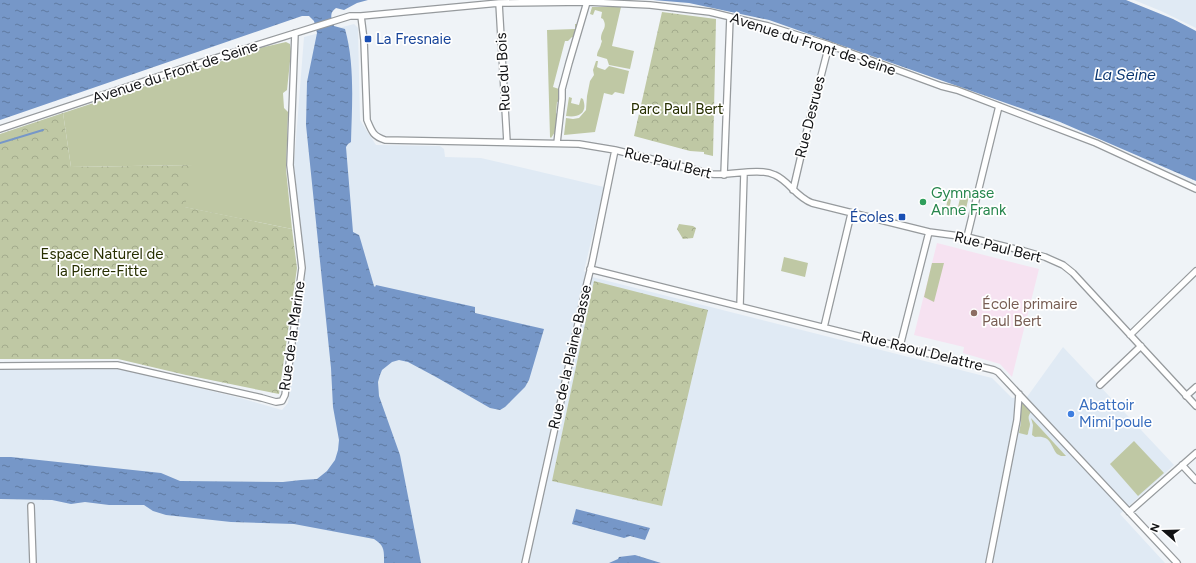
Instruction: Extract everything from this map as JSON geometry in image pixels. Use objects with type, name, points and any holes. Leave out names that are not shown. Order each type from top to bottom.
[{"type":"street","name":"Avenue du Front de Seine","points":[[0,129],[193,65],[350,16],[499,3],[587,2],[650,5],[710,12],[768,26],[829,45],[941,86],[957,90],[1096,143],[1196,189]]},
{"type":"street","points":[[556,143],[562,89],[587,2]]},
{"type":"street","name":"Rue du Bois","points":[[499,3],[507,142]]},
{"type":"street","name":"Rue Paul Bert","points":[[361,16],[364,40],[367,120],[371,130],[377,137],[385,140],[579,144],[615,150],[712,174],[724,175],[756,172],[774,174],[784,180],[806,201],[812,203],[851,214],[929,232],[967,236],[1035,254],[1063,265],[1073,273],[1196,406]]},
{"type":"street","points":[[724,175],[730,17]]},
{"type":"street","name":"Rue de la Marine","points":[[0,366],[117,365],[276,402],[282,401],[285,395],[302,268],[290,165],[295,33]]},
{"type":"street","name":"Rue Desrues","points":[[793,190],[829,45]]},
{"type":"street","points":[[967,236],[999,106]]},
{"type":"street","name":"Rue de la Plaine Basse","points":[[525,563],[615,150]]},
{"type":"street","points":[[740,306],[744,173]]},
{"type":"street","points":[[824,327],[851,214]]},
{"type":"street","points":[[900,346],[929,232]]},
{"type":"street","name":"Rue Raoul Delattre","points":[[590,269],[989,368],[998,372],[1177,563]]},
{"type":"street","points":[[1130,335],[1196,271]]},
{"type":"street","points":[[1100,385],[1141,346]]},
{"type":"street","points":[[1186,396],[1196,387]]},
{"type":"street","points":[[989,563],[1017,420],[1019,394]]},
{"type":"street","points":[[1128,512],[1196,453]]},
{"type":"street","points":[[1182,466],[1196,480]]},
{"type":"street","points":[[31,506],[33,563]]},
{"type":"shaded area","points":[[1134,0],[1196,0],[1196,28],[1161,11]]},
{"type":"shaded area","points":[[354,24],[358,28],[360,120],[376,145],[440,146],[444,149],[445,157],[481,158],[604,187],[584,271],[592,277],[992,378],[1012,398],[1027,397],[1063,347],[1174,465],[1120,514],[1165,563],[0,563],[0,369],[118,368],[240,398],[282,410],[288,403],[306,267],[300,228],[294,164],[304,37]]},
{"type":"shaded area","name":"École primaire Paul Bert","points":[[937,243],[1039,269],[1012,377],[1000,364],[963,353],[964,347],[914,335]]},
{"type":"green space","points":[[592,7],[621,7],[612,46],[634,51],[630,69],[609,65],[607,59],[597,56],[602,42],[601,35],[605,25],[603,19],[601,18],[602,12],[595,10],[593,15],[590,14]]},
{"type":"green space","name":"Parc Paul Bert","points":[[662,12],[716,19],[713,156],[704,154],[704,152],[690,151],[634,136]]},
{"type":"green space","points":[[575,24],[578,25],[575,38],[572,37],[568,41],[565,41],[553,87],[559,89],[560,101],[557,102],[556,113],[558,115],[555,132],[551,138],[547,30],[575,29]]},
{"type":"green space","points":[[286,42],[290,44],[291,52],[287,90],[283,93],[284,108],[288,112],[286,169],[292,229],[184,207],[192,165],[71,167],[63,113],[264,47]]},
{"type":"green space","points":[[596,61],[598,61],[597,67],[605,70],[609,66],[629,71],[624,94],[615,92],[612,95],[604,93],[595,132],[564,135],[566,118],[579,118],[586,110],[590,81],[594,75],[593,70]]},
{"type":"green space","points":[[569,97],[572,98],[571,103],[579,105],[581,98],[583,99],[584,108],[581,114],[566,116]]},
{"type":"green space","name":"Espace Naturel de la Pierre-Fitte","points":[[63,113],[71,167],[193,165],[185,207],[292,229],[297,268],[279,394],[118,359],[0,359],[0,134]]},
{"type":"green space","points":[[961,194],[969,196],[964,217],[945,212],[948,198],[951,199],[950,205],[958,207]]},
{"type":"green space","points":[[679,224],[693,226],[696,228],[693,238],[683,239],[677,229]]},
{"type":"green space","points":[[784,257],[808,263],[805,277],[781,271]]},
{"type":"green space","points":[[932,263],[944,263],[934,302],[924,297]]},
{"type":"green space","points":[[594,281],[708,310],[662,506],[552,481]]},
{"type":"green space","points":[[1022,403],[1031,412],[1029,417],[1030,425],[1027,435],[1019,433],[1021,422],[1020,404]]},
{"type":"green space","points":[[1031,418],[1066,456],[1057,454],[1047,439],[1032,435],[1033,425]]},
{"type":"green space","points":[[1134,441],[1164,473],[1138,496],[1110,464]]},
{"type":"water","points":[[0,0],[368,0],[357,3],[344,10],[336,8],[332,12],[331,16],[334,26],[345,29],[348,42],[352,70],[352,114],[351,142],[346,147],[353,232],[359,235],[374,286],[375,287],[376,285],[475,307],[475,313],[544,329],[529,380],[525,387],[500,410],[490,408],[408,362],[399,360],[392,362],[382,370],[378,382],[379,396],[400,455],[421,563],[384,563],[383,549],[374,539],[294,524],[231,522],[166,515],[153,511],[144,505],[109,505],[85,502],[71,504],[52,500],[0,499],[0,457],[161,473],[180,481],[283,482],[317,479],[327,471],[335,460],[339,440],[333,407],[331,368],[306,125],[307,82],[317,33],[314,21],[309,16],[302,16],[0,120]]},
{"type":"water","name":"La Seine","points":[[653,0],[1126,0],[1173,19],[1196,31],[1196,181],[1060,122],[769,20],[689,3]]},
{"type":"water","points":[[576,509],[650,528],[645,540],[630,536],[624,538],[572,524]]},
{"type":"water","points":[[635,555],[661,563],[609,563],[618,559],[619,557]]},
{"type":"waterway","points":[[0,143],[43,130]]},
{"type":"place","name":"La Fresnaie","points":[[368,39]]},
{"type":"place","name":"Gymnase Anne Frank","points":[[923,202]]},
{"type":"place","name":"Écoles","points":[[902,217]]},
{"type":"place","name":"École primaire Paul Bert","points":[[974,313]]},
{"type":"place","name":"Abattoir Mimi'poule","points":[[1071,414]]}]
